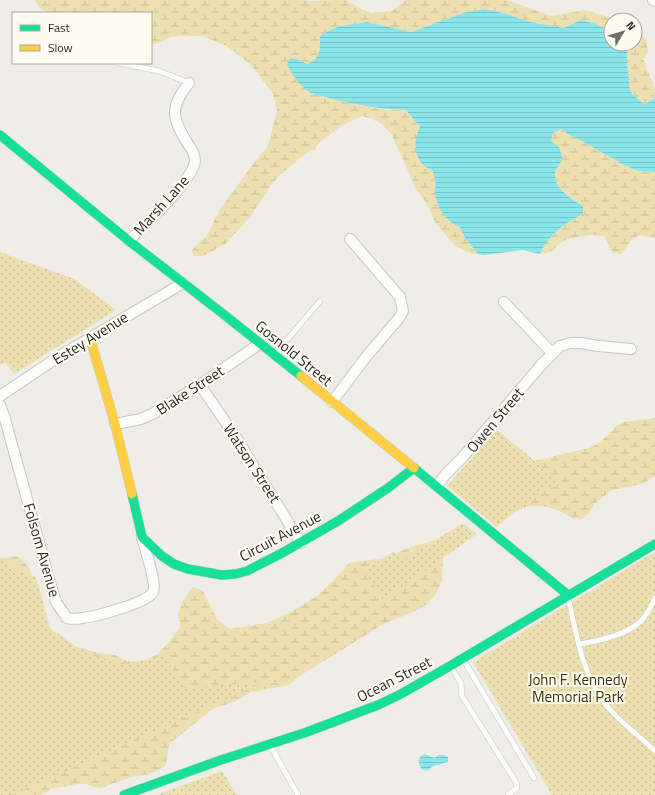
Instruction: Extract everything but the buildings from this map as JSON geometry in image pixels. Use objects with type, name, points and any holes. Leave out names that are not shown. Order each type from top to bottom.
[{"type":"street","name":"Marsh Lane","points":[[129,241],[179,189],[188,178],[195,161],[194,155],[179,127],[175,115],[175,108],[180,95],[189,83]]},
{"type":"street","name":"Gosnold Street","points":[[0,135],[129,241],[183,282],[437,486],[568,595]]},
{"type":"street","points":[[332,402],[403,311],[400,297],[350,239]]},
{"type":"street","name":"Estey Avenue","points":[[0,396],[39,369],[183,282]]},
{"type":"street","points":[[504,302],[552,353]]},
{"type":"street","points":[[90,338],[115,424],[142,537]]},
{"type":"street","name":"Owen Street","points":[[437,486],[507,404],[560,346],[571,343],[581,343],[631,349]]},
{"type":"street","name":"Blake Street","points":[[115,424],[141,419],[154,414],[260,344]]},
{"type":"street","name":"Watson Street","points":[[200,385],[237,439],[302,543]]},
{"type":"street","name":"Folsom Avenue","points":[[0,405],[50,586],[56,602],[67,618],[84,618],[142,601],[151,596],[154,581],[142,537]]},
{"type":"street","name":"Circuit Avenue","points":[[142,537],[162,556],[174,564],[188,569],[222,575],[247,571],[302,543],[363,505],[414,468]]},
{"type":"street","name":"Ocean Street","points":[[124,795],[330,724],[400,695],[655,544]]},
{"type":"lane","points":[[119,64],[159,71],[189,83]]},
{"type":"lane","points":[[274,355],[320,301]]},
{"type":"lane","points":[[568,595],[579,644],[588,673],[599,696],[612,712],[655,751]]},
{"type":"lane","points":[[579,644],[612,637],[640,623],[648,612],[655,598]]},
{"type":"lane","points":[[463,659],[534,778]]},
{"type":"lane","points":[[450,666],[461,683],[462,696],[516,782],[517,788],[508,795]]},
{"type":"lane","points":[[270,744],[298,795]]},
{"type":"green space","points":[[35,0],[346,0],[361,9],[372,13],[392,11],[406,0],[506,0],[552,16],[585,10],[603,15],[603,28],[596,24],[581,20],[564,28],[530,22],[507,14],[485,9],[466,12],[411,32],[367,22],[340,26],[320,36],[319,53],[312,62],[307,64],[297,59],[312,94],[363,106],[388,110],[406,110],[420,127],[427,168],[432,170],[436,178],[435,193],[454,225],[460,227],[465,238],[478,254],[472,254],[456,246],[448,238],[434,220],[425,201],[416,189],[392,135],[383,125],[373,119],[362,116],[341,126],[319,143],[315,149],[306,153],[281,174],[271,185],[250,217],[225,244],[203,256],[194,256],[192,250],[208,234],[219,211],[268,146],[277,111],[273,94],[251,65],[227,46],[202,36],[171,37],[158,43],[152,44],[152,12],[47,12],[38,6]]},
{"type":"green space","points":[[643,36],[646,40],[648,52],[643,59],[655,89],[654,99],[645,104],[630,91],[627,52],[643,52]]},
{"type":"green space","points":[[562,128],[569,135],[622,164],[638,171],[655,172],[655,238],[639,235],[631,241],[621,254],[613,253],[604,236],[591,235],[567,239],[551,252],[540,254],[553,235],[563,226],[583,214],[583,206],[560,188],[555,178],[555,173],[563,159],[551,141],[553,133]]},
{"type":"green space","points":[[0,252],[74,279],[116,310],[14,374],[6,363],[0,365]]},
{"type":"green space","points":[[655,418],[655,476],[642,484],[612,490],[594,504],[590,512],[582,519],[572,518],[551,508],[543,506],[530,506],[502,517],[530,462],[589,448],[597,444],[610,434],[615,427],[624,422]]},
{"type":"green space","points":[[497,430],[564,485],[545,489],[539,492],[497,527],[447,486]]},
{"type":"green space","points":[[463,523],[477,534],[383,600],[365,571],[394,551],[401,561]]},
{"type":"green space","points":[[432,541],[442,542],[442,580],[436,594],[423,607],[385,623],[298,677],[289,685],[251,692],[234,702],[214,708],[169,744],[166,764],[161,769],[150,774],[131,777],[101,788],[86,784],[77,784],[52,789],[41,795],[0,795],[0,559],[17,556],[29,567],[48,626],[67,644],[98,653],[115,655],[127,661],[143,662],[158,654],[180,627],[178,614],[182,602],[193,587],[203,591],[217,619],[230,629],[267,623],[289,613],[317,596],[349,563],[385,558],[408,548]]},
{"type":"green space","name":"John F. Kennedy Memorial Park","points":[[655,552],[655,795],[552,795],[473,662]]},
{"type":"green space","points":[[0,557],[20,572],[36,577],[52,635],[59,633],[80,649],[98,658],[123,664],[163,655],[185,688],[264,682],[12,795],[0,795]]},
{"type":"green space","points":[[222,771],[237,795],[156,795]]},
{"type":"water","points":[[485,9],[507,14],[530,22],[564,28],[581,20],[596,24],[603,28],[603,52],[627,52],[630,91],[645,104],[654,99],[655,95],[655,172],[638,171],[622,164],[569,135],[562,129],[553,133],[551,141],[559,147],[563,159],[555,173],[557,184],[564,192],[583,206],[583,214],[558,230],[548,241],[540,254],[523,250],[484,255],[478,254],[465,238],[460,227],[450,222],[446,218],[437,203],[434,174],[432,170],[421,163],[416,152],[416,139],[420,127],[406,110],[386,109],[348,103],[313,94],[300,84],[287,65],[290,58],[297,59],[307,64],[312,62],[319,53],[320,36],[340,26],[367,22],[411,32],[466,12]]},
{"type":"water","points":[[425,754],[434,758],[439,755],[444,755],[448,757],[448,762],[433,766],[428,770],[421,769],[418,760]]},
{"type":"traffic: fast","points":[[0,135],[129,241],[301,376]]},
{"type":"traffic: fast","points":[[414,468],[568,595]]},
{"type":"traffic: fast","points":[[132,494],[142,537],[162,556],[174,564],[188,569],[222,575],[235,574],[247,571],[282,553],[338,521],[388,488],[414,468]]},
{"type":"traffic: fast","points":[[124,795],[218,761],[307,732],[378,705],[399,695],[450,666],[655,544]]},
{"type":"traffic: slow","points":[[90,338],[115,424],[132,494]]},
{"type":"traffic: slow","points":[[301,376],[414,468]]}]
